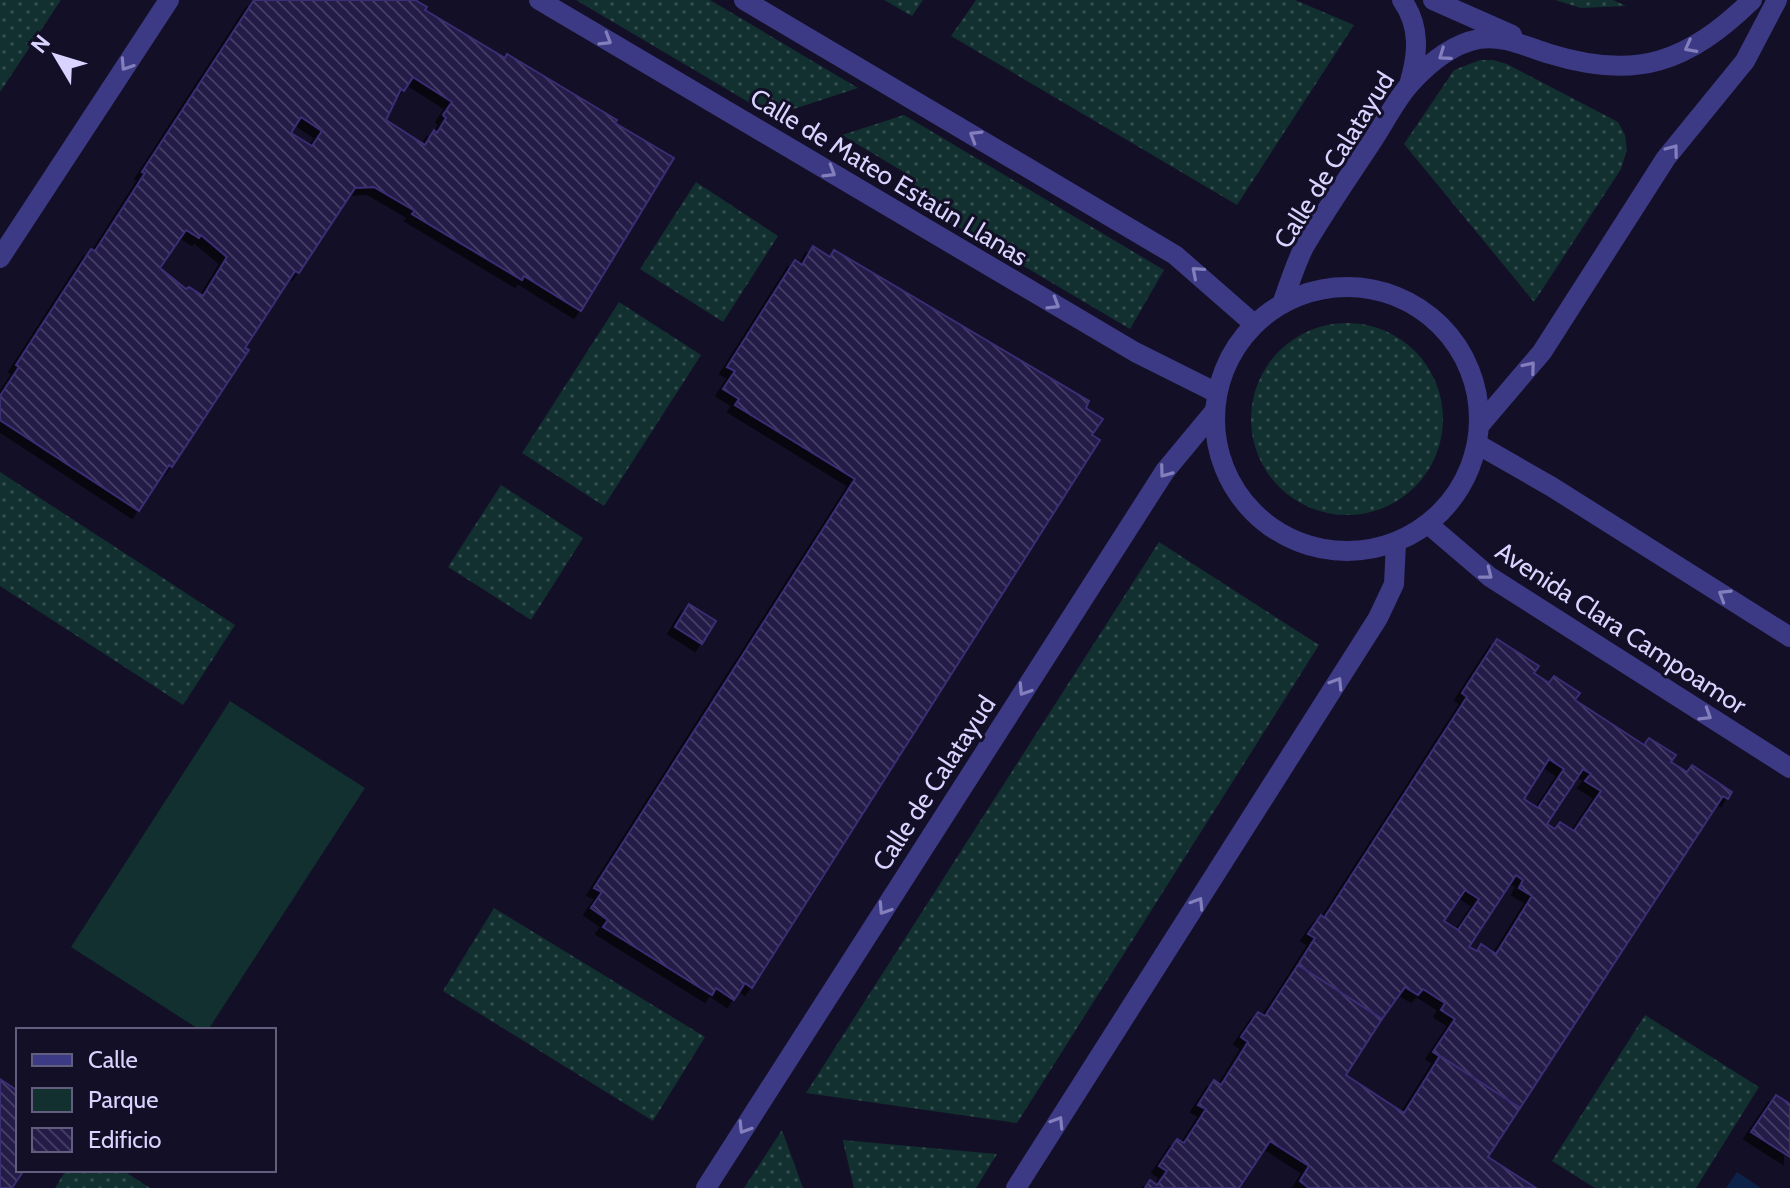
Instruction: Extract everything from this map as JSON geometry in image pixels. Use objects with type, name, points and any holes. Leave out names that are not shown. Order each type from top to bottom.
[{"type":"street","points":[[0,258],[169,0]]},
{"type":"street","name":"Calle de Mateo Estaún Llanas","points":[[539,0],[1216,402]]},
{"type":"street","points":[[744,0],[1175,255],[1254,324]]},
{"type":"street","points":[[1402,0],[1410,12],[1417,35],[1417,60],[1409,85]]},
{"type":"street","points":[[1433,0],[1571,60]]},
{"type":"street","name":"Calle de Calatayud","points":[[1282,304],[1304,249],[1409,85],[1440,56],[1461,44],[1501,39],[1571,60],[1612,68],[1653,63],[1689,50],[1722,27],[1752,0]]},
{"type":"street","points":[[1478,435],[1542,352],[1666,158],[1745,61],[1777,0]]},
{"type":"street","points":[[1350,286],[1385,292],[1418,306],[1444,328],[1465,358],[1477,391],[1478,435],[1467,475],[1450,501],[1428,524],[1396,543],[1358,551],[1320,549],[1285,537],[1255,515],[1232,485],[1218,450],[1216,402],[1225,368],[1254,324],[1282,304],[1315,290],[1350,286]]},
{"type":"street","name":"Calle de Calatayud","points":[[706,1188],[1165,471],[1216,402]]},
{"type":"street","points":[[1478,435],[1552,487],[1790,637]]},
{"type":"street","name":"Avenida Clara Campoamor","points":[[1428,524],[1490,577],[1790,768]]},
{"type":"street","points":[[1016,1188],[1378,618],[1394,584],[1396,543]]},
{"type":"green space","points":[[0,0],[61,0],[0,92]]},
{"type":"green space","points":[[576,0],[710,0],[858,88],[772,116]]},
{"type":"green space","points":[[884,0],[923,0],[912,16]]},
{"type":"green space","points":[[976,0],[1295,0],[1354,25],[1237,205],[951,36]]},
{"type":"green space","points":[[1555,0],[1613,0],[1626,6],[1581,8]]},
{"type":"green space","points":[[1480,60],[1507,64],[1618,122],[1625,135],[1627,150],[1621,169],[1534,302],[1404,144],[1454,70]]},
{"type":"green space","points":[[904,115],[1164,270],[1130,329],[897,191],[907,174],[842,135]]},
{"type":"green space","points":[[696,182],[778,236],[723,322],[640,269]]},
{"type":"green space","points":[[619,302],[701,355],[604,506],[522,453]]},
{"type":"green space","points":[[1347,323],[1366,324],[1384,330],[1415,351],[1436,382],[1442,400],[1442,438],[1436,456],[1415,487],[1384,508],[1366,514],[1347,515],[1328,514],[1310,508],[1279,487],[1258,456],[1252,438],[1251,419],[1252,400],[1258,382],[1279,351],[1310,330],[1328,324]]},
{"type":"green space","points":[[0,472],[235,625],[183,705],[0,586]]},
{"type":"green space","points":[[501,485],[583,538],[531,620],[448,567]]},
{"type":"green space","points":[[1159,542],[1319,645],[1017,1123],[806,1093]]},
{"type":"green space","points":[[230,701],[365,788],[209,1028],[197,1028],[71,947]]},
{"type":"green space","points":[[494,908],[705,1037],[653,1121],[443,991]]},
{"type":"green space","points":[[1645,1015],[1759,1087],[1696,1188],[1595,1188],[1552,1161]]},
{"type":"green space","points":[[782,1130],[803,1188],[744,1188]]},
{"type":"green space","points":[[843,1140],[997,1154],[976,1188],[854,1188]]},
{"type":"green space","points":[[65,1172],[125,1172],[150,1188],[55,1188]]},
{"type":"water","points":[[1737,1172],[1761,1188],[1726,1188]]},
{"type":"building","points":[[254,0],[415,0],[427,7],[425,10],[505,58],[507,54],[674,158],[581,311],[524,276],[522,280],[412,214],[415,211],[374,187],[355,188],[299,273],[295,271],[245,348],[249,350],[172,467],[169,465],[139,511],[0,420],[0,396],[19,367],[16,365],[91,249],[95,251],[145,173],[142,172]],"holes":[[[413,77],[452,102],[443,115],[446,118],[437,133],[434,130],[425,145],[386,120],[401,89],[404,91]],[[301,117],[322,131],[312,146],[291,133]],[[186,230],[199,238],[201,235],[227,257],[203,296],[189,287],[186,289],[160,268]]]},
{"type":"building","points":[[813,246],[830,257],[834,250],[1089,401],[1086,408],[1103,419],[1092,435],[1100,440],[752,988],[745,983],[734,1000],[716,988],[712,995],[603,927],[608,920],[591,908],[602,892],[594,888],[855,479],[735,405],[739,399],[723,389],[735,371],[727,367],[795,260],[802,265]]},
{"type":"building","points":[[689,604],[716,621],[702,644],[675,627]]},
{"type":"building","points":[[1497,639],[1539,666],[1534,673],[1549,683],[1554,676],[1580,693],[1575,700],[1644,745],[1649,738],[1676,755],[1671,762],[1687,772],[1692,765],[1732,792],[1728,799],[1723,796],[1520,1108],[1433,1052],[1455,1019],[1441,1010],[1445,1003],[1423,989],[1418,995],[1405,987],[1382,1019],[1298,965],[1315,938],[1308,934],[1321,915],[1324,918],[1467,697],[1462,693]],"holes":[[[1549,759],[1564,769],[1538,808],[1524,799]],[[1583,769],[1591,774],[1585,781],[1601,791],[1574,831],[1560,822],[1555,829],[1547,824]],[[1516,875],[1523,880],[1519,888],[1532,896],[1496,954],[1481,944],[1477,951],[1469,947]],[[1465,890],[1479,899],[1458,930],[1444,921]]]},
{"type":"building","points":[[1298,965],[1382,1019],[1346,1075],[1404,1113],[1440,1056],[1520,1108],[1488,1157],[1536,1188],[1309,1188],[1300,1181],[1309,1166],[1270,1141],[1239,1188],[1145,1188],[1150,1180],[1157,1185],[1167,1171],[1159,1166],[1177,1139],[1184,1143],[1206,1109],[1198,1105],[1214,1080],[1221,1085],[1248,1042],[1241,1037],[1258,1012],[1265,1016]]},
{"type":"building","points":[[0,1079],[16,1090],[16,1172],[23,1172],[12,1188],[0,1188]]},
{"type":"building","points":[[1776,1095],[1790,1104],[1790,1157],[1751,1132]]}]
